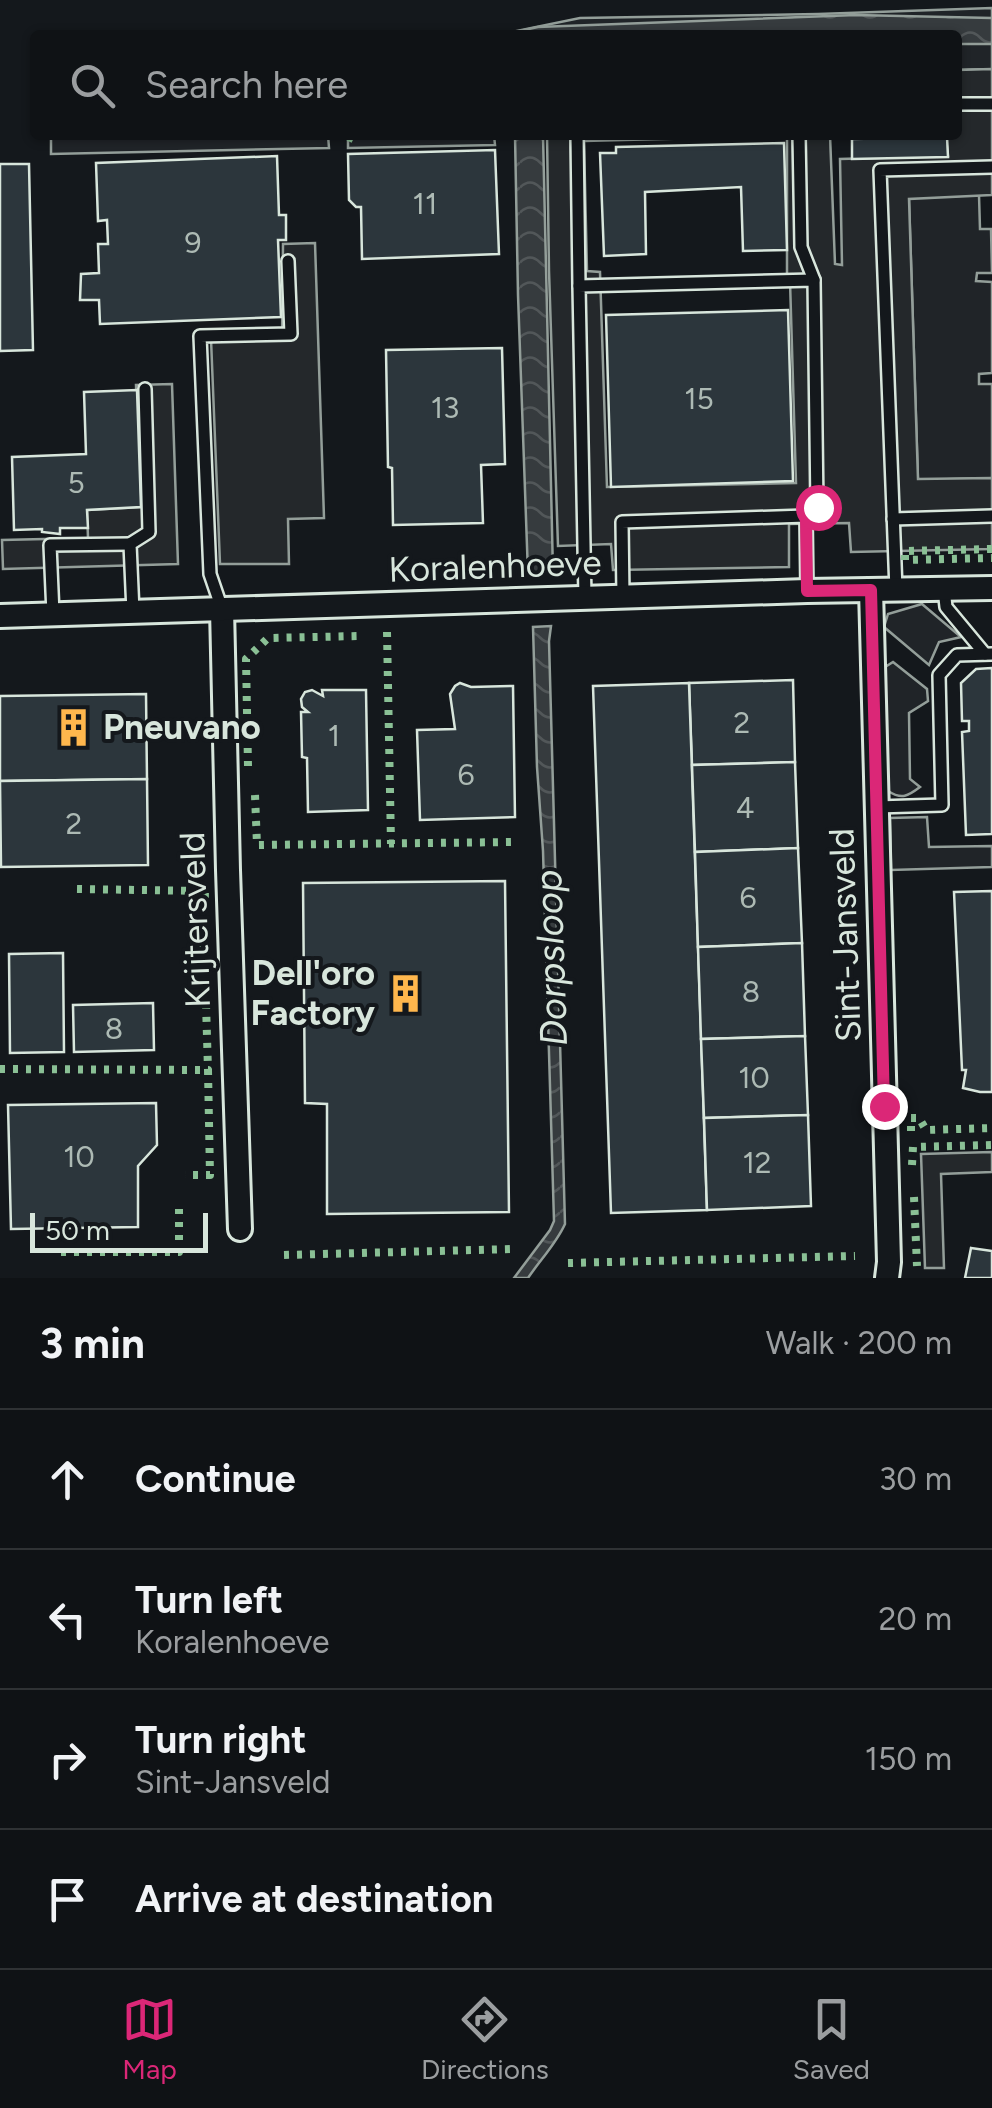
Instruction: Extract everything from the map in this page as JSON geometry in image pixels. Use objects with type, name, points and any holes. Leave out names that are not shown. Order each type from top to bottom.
[{"type":"street","name":"Koralenhoeve","points":[[0,616],[992,588]]},
{"type":"street","name":"Sint-Jansveld","points":[[871,590],[887,1278]]},
{"type":"street","name":"Krijtersveld","points":[[222,609],[240,1228]]},
{"type":"lane","points":[[962,104],[992,104]]},
{"type":"lane","points":[[577,140],[585,598]]},
{"type":"lane","points":[[623,597],[622,522],[806,516],[818,507],[814,280],[801,247],[799,140]]},
{"type":"lane","points":[[896,590],[880,170],[992,167]]},
{"type":"lane","points":[[222,609],[210,574],[200,336],[291,334],[288,262]]},
{"type":"lane","points":[[579,286],[814,280]]},
{"type":"lane","points":[[53,614],[50,545],[130,544],[149,532],[145,390]]},
{"type":"lane","points":[[806,516],[807,591]]},
{"type":"lane","points":[[893,519],[992,516]]},
{"type":"lane","points":[[130,544],[133,612]]},
{"type":"lane","points":[[944,589],[946,606],[988,654]]},
{"type":"lane","points":[[876,807],[942,804],[939,675],[957,655],[988,654]]},
{"type":"shaded area","points":[[992,8],[992,69],[962,70],[962,30],[521,30],[580,18]]},
{"type":"shaded area","points":[[992,69],[992,195],[909,199],[918,479],[992,478],[992,549],[851,552],[849,523],[789,524],[789,567],[613,570],[611,544],[558,546],[547,140],[625,140],[584,141],[587,271],[600,272],[607,487],[796,483],[787,280],[787,140],[830,140],[835,264],[842,265],[840,159],[948,156],[946,140],[962,140],[962,70]]},
{"type":"shaded area","points":[[51,140],[328,140],[329,148],[51,154]]},
{"type":"shaded area","points":[[494,140],[495,145],[348,148],[348,141]]},
{"type":"shaded area","points":[[979,195],[980,229],[991,229],[992,273],[977,273],[976,281],[992,282],[992,373],[979,374],[979,384],[992,384],[992,478],[918,480],[909,198]]},
{"type":"shaded area","points":[[315,243],[324,518],[288,519],[289,564],[220,564],[211,339],[282,339],[283,244]]},
{"type":"shaded area","points":[[172,384],[178,564],[3,569],[2,540],[88,538],[87,510],[140,507],[136,385]]},
{"type":"shaded area","points":[[922,604],[961,637],[939,642],[929,665],[884,627],[888,614]]},
{"type":"shaded area","points":[[893,662],[927,689],[928,701],[909,713],[910,779],[920,787],[901,796],[888,791],[882,669]]},
{"type":"shaded area","points":[[927,817],[929,847],[992,846],[992,867],[891,870],[890,818]]},
{"type":"shaded area","points":[[992,1152],[992,1172],[941,1174],[944,1268],[925,1268],[921,1154]]},
{"type":"water","points":[[856,15],[992,18],[992,44],[962,44],[962,30],[524,30]]},
{"type":"water","points":[[515,140],[543,140],[553,573],[528,574]]},
{"type":"water","name":"Dorpsloop","points":[[551,626],[565,1224],[528,1278],[514,1278],[554,1221],[533,627]]},
{"type":"building","points":[[852,140],[947,140],[948,157],[852,159]]},
{"type":"building","points":[[784,143],[787,250],[743,251],[741,187],[645,192],[646,254],[604,256],[600,153],[616,153],[616,147]]},
{"type":"building","points":[[495,150],[499,254],[362,259],[361,207],[349,200],[348,154]]},
{"type":"building","points":[[277,156],[279,215],[286,215],[286,240],[278,240],[281,317],[100,324],[99,300],[80,300],[81,274],[99,273],[98,244],[108,244],[107,220],[98,221],[96,163]]},
{"type":"building","points":[[0,164],[29,164],[33,350],[0,351]]},
{"type":"building","points":[[788,310],[793,481],[611,487],[606,315]]},
{"type":"building","points":[[502,348],[505,464],[481,465],[483,523],[393,525],[386,350]]},
{"type":"building","points":[[137,390],[141,507],[87,510],[88,528],[60,528],[60,534],[42,529],[14,530],[12,457],[86,454],[84,392]]},
{"type":"building","points":[[992,668],[992,834],[966,835],[962,732],[969,731],[969,721],[962,721],[961,683],[976,669]]},
{"type":"building","points":[[793,680],[795,762],[692,765],[689,683]]},
{"type":"building","points":[[460,683],[471,687],[513,686],[515,817],[420,820],[417,730],[455,729],[450,694]]},
{"type":"building","points":[[689,683],[707,1210],[611,1213],[593,686]]},
{"type":"building","points":[[312,690],[323,696],[322,690],[366,690],[368,810],[308,812],[301,712],[308,712],[301,699]]},
{"type":"building","name":"Pneuvano","points":[[146,694],[147,779],[0,781],[0,696]]},
{"type":"building","points":[[795,762],[798,848],[695,852],[692,765]]},
{"type":"building","points":[[147,779],[148,865],[1,867],[0,781]]},
{"type":"building","points":[[798,848],[802,943],[698,947],[695,852]]},
{"type":"building","name":"Dell'oro Factory","points":[[505,881],[509,1212],[327,1214],[327,1104],[305,1103],[303,883]]},
{"type":"building","points":[[992,891],[992,1092],[980,1092],[963,1088],[966,1070],[962,1070],[954,892]]},
{"type":"building","points":[[802,943],[805,1036],[701,1039],[698,947]]},
{"type":"building","points":[[63,953],[64,1052],[10,1053],[9,954]]},
{"type":"building","points":[[153,1003],[154,1050],[74,1052],[73,1005]]},
{"type":"building","points":[[805,1036],[808,1115],[704,1118],[701,1039]]},
{"type":"building","points":[[156,1103],[157,1145],[138,1166],[138,1227],[11,1229],[8,1105]]},
{"type":"building","points":[[808,1115],[811,1206],[707,1210],[704,1118]]},
{"type":"building","points":[[971,1248],[992,1251],[992,1278],[965,1278]]},
{"type":"hedge","points":[[992,549],[905,551],[905,560],[992,558]]},
{"type":"hedge","points":[[387,632],[391,844]]},
{"type":"hedge","points":[[248,766],[246,659],[268,638],[360,636]]},
{"type":"hedge","points":[[255,795],[257,845],[514,842]]},
{"type":"hedge","points":[[77,889],[205,891],[203,964]]},
{"type":"hedge","points":[[206,1004],[208,1070]]},
{"type":"hedge","points":[[0,1069],[208,1070],[210,1175],[185,1175]]},
{"type":"hedge","points":[[911,1131],[911,1118],[919,1118],[926,1130],[992,1128]]},
{"type":"hedge","points":[[912,1165],[913,1147],[992,1145]]},
{"type":"hedge","points":[[914,1197],[917,1266]]},
{"type":"hedge","points":[[61,1252],[179,1252],[179,1209]]},
{"type":"hedge","points":[[284,1255],[513,1249]]},
{"type":"hedge","points":[[568,1263],[855,1256]]},
{"type":"place","name":"Pneuvano","points":[[73,727]]},
{"type":"place","name":"Dell'oro Factory","points":[[405,993]]},
{"type":"route","points":[[818,507],[806,516],[807,591],[871,590],[884,1106]]}]
